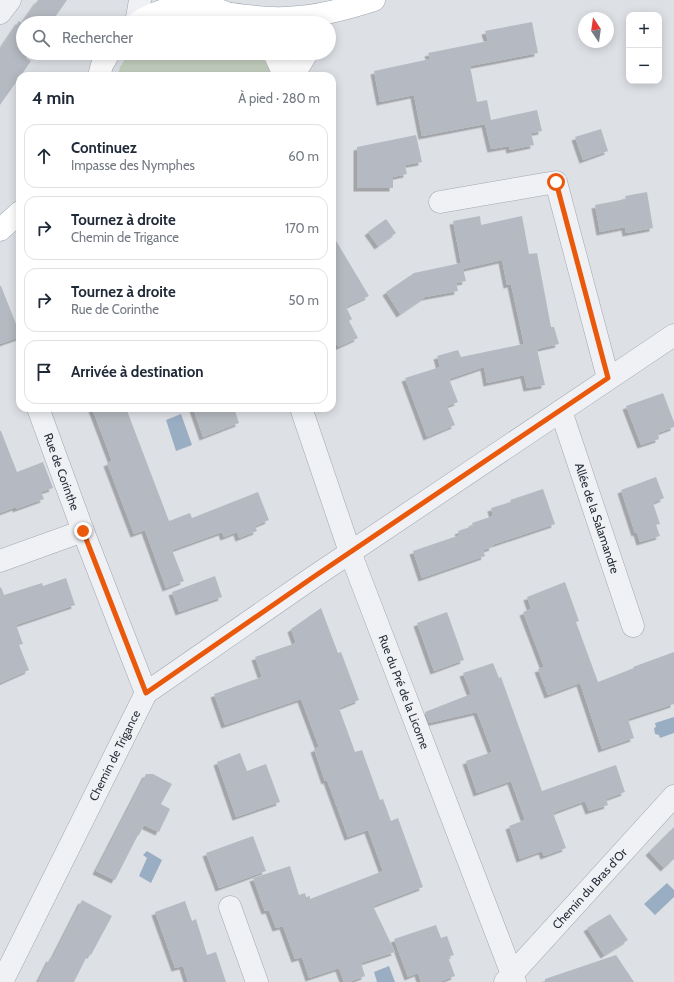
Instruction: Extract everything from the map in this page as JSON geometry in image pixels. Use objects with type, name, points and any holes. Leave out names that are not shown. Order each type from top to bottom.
[{"type":"main road","points":[[309,16],[351,8],[374,0]]},
{"type":"main road","points":[[148,16],[188,3],[212,8],[233,16]]},
{"type":"main road","points":[[336,22],[351,8]]},
{"type":"main road","points":[[100,72],[105,60]]},
{"type":"main road","points":[[277,60],[282,72]]},
{"type":"main road","points":[[295,72],[303,60]]},
{"type":"main road","points":[[0,230],[16,216]]},
{"type":"street","points":[[0,14],[10,0]]},
{"type":"street","points":[[137,16],[140,0]]},
{"type":"street","points":[[440,202],[556,182],[608,378]]},
{"type":"street","name":"Chemin de Trigance","points":[[2,982],[146,693],[350,552],[674,335]]},
{"type":"street","name":"Allée de la Salamandre","points":[[561,411],[633,626]]},
{"type":"street","name":"Rue de Corinthe","points":[[39,412],[83,531],[146,693]]},
{"type":"street","name":"Rue du Pré de la Licorne","points":[[301,412],[350,552],[511,979]]},
{"type":"street","points":[[0,561],[83,531]]},
{"type":"street","name":"Chemin du Bras d'Or","points":[[511,979],[674,796]]},
{"type":"street","points":[[230,907],[257,982]]},
{"type":"green space","points":[[124,60],[264,60],[270,72],[119,72]]},
{"type":"water","points":[[181,414],[192,445],[176,451],[166,420]]},
{"type":"water","points":[[674,717],[674,733],[660,738],[659,735],[655,734],[655,723]]},
{"type":"water","points":[[147,851],[162,860],[151,883],[139,876],[147,858],[143,855]]},
{"type":"water","points":[[667,883],[674,890],[674,897],[655,915],[644,904]]},
{"type":"water","points":[[389,966],[395,982],[377,982],[374,972]]},
{"type":"building","points":[[38,0],[67,0],[56,16],[27,16]]},
{"type":"building","points":[[532,22],[538,53],[470,66],[477,102],[487,100],[491,120],[537,110],[542,131],[531,133],[534,145],[510,150],[509,146],[491,149],[485,124],[422,136],[414,95],[380,102],[374,71],[430,59],[428,53],[488,41],[485,31]]},
{"type":"building","points":[[16,25],[16,60],[31,61],[23,72],[16,72],[16,82],[0,105],[0,49]]},
{"type":"building","points":[[601,129],[608,151],[583,160],[575,137]]},
{"type":"building","points":[[416,135],[422,162],[405,165],[407,174],[393,177],[393,188],[357,188],[357,147]]},
{"type":"building","points":[[647,192],[653,228],[626,233],[625,227],[600,232],[595,205],[626,199],[625,196]]},
{"type":"building","points":[[480,216],[481,225],[522,216],[529,254],[537,253],[551,327],[554,327],[559,344],[537,349],[545,385],[527,388],[524,375],[487,383],[484,367],[449,379],[458,402],[447,406],[455,425],[427,437],[405,378],[440,367],[437,356],[458,350],[461,357],[524,344],[511,284],[507,285],[502,260],[463,269],[466,281],[456,283],[458,291],[425,297],[400,314],[386,292],[414,273],[461,263],[453,221]]},
{"type":"building","points":[[386,219],[396,233],[378,246],[368,232]]},
{"type":"building","points":[[336,241],[369,296],[346,307],[352,319],[349,321],[358,338],[338,347],[336,343]]},
{"type":"building","points":[[1,286],[16,324],[16,338],[0,344]]},
{"type":"building","points":[[663,393],[674,422],[674,427],[658,433],[659,439],[641,445],[626,406]]},
{"type":"building","points":[[94,412],[128,412],[169,521],[190,513],[192,518],[258,492],[269,520],[255,526],[257,531],[239,538],[237,532],[224,537],[222,532],[172,550],[184,581],[166,588],[145,530],[134,534],[107,463],[112,461]]},
{"type":"building","points":[[194,412],[235,412],[239,423],[203,437]]},
{"type":"building","points":[[0,431],[17,472],[43,462],[53,488],[41,492],[44,499],[0,513]]},
{"type":"building","points":[[656,477],[664,498],[653,503],[660,524],[656,525],[660,536],[640,542],[637,532],[635,533],[621,490]]},
{"type":"building","points":[[543,489],[555,524],[492,545],[493,547],[483,550],[485,556],[422,578],[413,551],[460,535],[458,531],[473,526],[472,523],[493,516],[491,508],[511,502],[510,500]]},
{"type":"building","points":[[215,576],[222,597],[179,612],[172,592]]},
{"type":"building","points":[[66,578],[75,605],[16,625],[23,644],[19,645],[29,670],[0,683],[0,588],[1,587],[4,595],[42,583],[43,586]]},
{"type":"building","points":[[565,582],[579,621],[576,622],[598,682],[674,652],[674,704],[628,719],[634,738],[602,749],[580,683],[548,695],[538,669],[544,667],[523,612],[531,609],[527,597]]},
{"type":"building","points":[[321,608],[338,653],[341,652],[359,700],[339,708],[355,752],[362,750],[380,800],[383,799],[391,821],[398,818],[423,887],[373,906],[395,952],[361,963],[365,976],[349,982],[344,982],[339,968],[309,978],[302,957],[295,959],[283,926],[276,928],[269,910],[265,911],[253,878],[290,866],[299,895],[305,893],[306,897],[310,896],[310,899],[383,871],[368,830],[348,837],[327,780],[325,781],[314,749],[319,747],[301,699],[225,725],[214,694],[262,677],[255,657],[296,643],[291,629]]},
{"type":"building","points":[[447,612],[464,660],[434,671],[417,623]]},
{"type":"building","points":[[493,663],[499,678],[501,677],[542,791],[616,765],[625,792],[606,799],[608,805],[589,811],[585,801],[553,813],[566,848],[544,856],[542,851],[520,859],[509,826],[525,820],[511,781],[477,793],[466,761],[492,752],[477,712],[429,723],[425,712],[471,694],[463,673]]},
{"type":"building","points":[[240,753],[247,771],[266,764],[280,802],[236,817],[217,762]]},
{"type":"building","points":[[146,774],[153,774],[172,784],[161,804],[170,809],[159,832],[144,825],[115,880],[96,871]]},
{"type":"building","points":[[674,827],[674,859],[664,868],[649,852]]},
{"type":"building","points":[[253,836],[266,871],[219,888],[206,853]]},
{"type":"building","points":[[82,900],[112,916],[91,955],[88,954],[74,982],[38,982],[50,958],[52,959]]},
{"type":"building","points":[[185,901],[192,921],[196,919],[207,955],[216,952],[226,982],[188,982],[183,966],[175,968],[155,912]]},
{"type":"building","points":[[610,914],[628,940],[604,955],[587,928]]},
{"type":"building","points":[[436,925],[441,938],[447,936],[454,955],[448,957],[455,976],[439,982],[421,982],[418,973],[408,977],[394,939]]},
{"type":"building","points":[[616,955],[634,982],[545,982],[545,979]]},
{"type":"route","points":[[83,531],[146,693],[312,578],[608,378],[556,182]]}]
